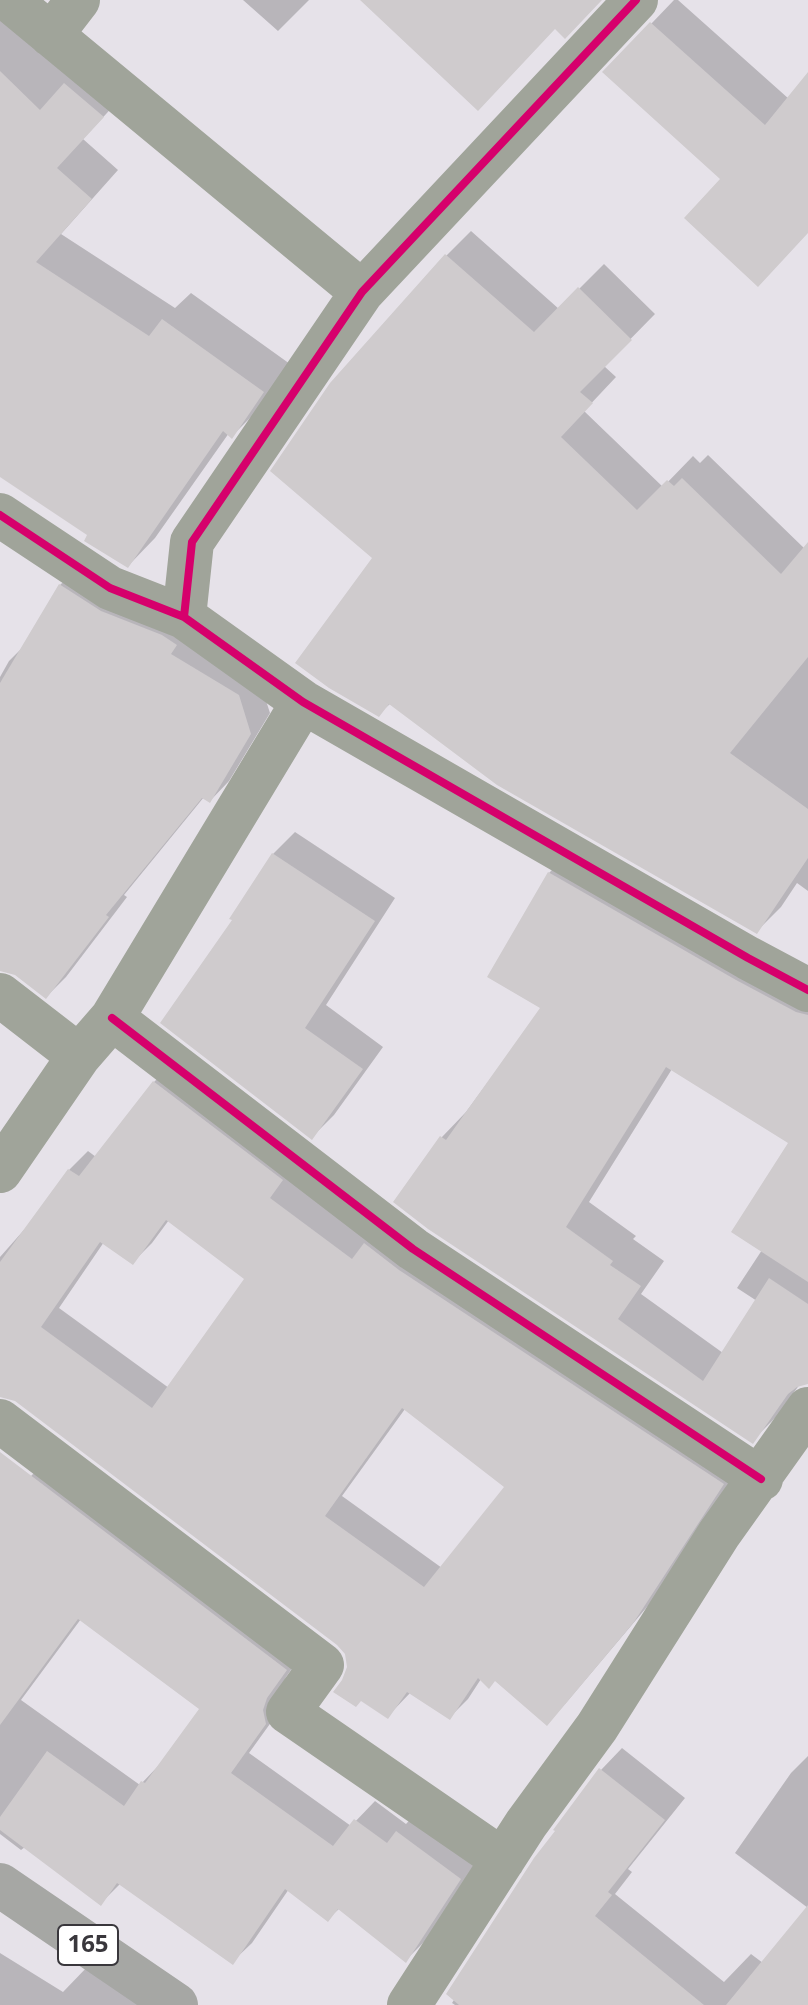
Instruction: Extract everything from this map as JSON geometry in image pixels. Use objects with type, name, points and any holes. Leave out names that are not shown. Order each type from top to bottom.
[{"type":"highway","name":"165","points":[[0,1885],[176,2005]]},
{"type":"street","points":[[9,0],[362,292]]},
{"type":"street","points":[[51,35],[78,0]]},
{"type":"street","points":[[184,617],[192,542],[362,292],[636,0]]},
{"type":"street","points":[[0,515],[110,588],[184,617],[303,702],[808,990]]},
{"type":"street","points":[[0,1171],[79,1056],[112,1018],[303,702]]},
{"type":"street","points":[[0,995],[79,1056]]},
{"type":"street","points":[[112,1018],[413,1249],[761,1479]]},
{"type":"street","points":[[409,2005],[503,1860],[597,1727],[719,1534],[808,1409]]},
{"type":"street","points":[[0,1421],[322,1665],[288,1712],[503,1860]]},
{"type":"building","points":[[360,0],[602,0],[565,39],[555,29],[478,111]]},
{"type":"building","points":[[650,22],[765,125],[808,72],[808,233],[758,287],[684,218],[720,179],[602,72]]},
{"type":"building","points":[[0,71],[40,110],[64,83],[104,117],[57,168],[92,199],[36,262],[149,336],[162,319],[264,392],[232,439],[223,431],[128,568],[84,541],[87,535],[0,477]]},
{"type":"building","points":[[445,254],[534,332],[578,287],[632,340],[580,392],[593,403],[561,437],[637,510],[667,480],[674,486],[682,478],[781,574],[808,542],[808,657],[730,753],[808,809],[808,858],[757,934],[497,785],[389,704],[379,717],[329,688],[295,663],[372,558],[270,471],[330,383]]},
{"type":"building","points":[[59,584],[101,611],[162,635],[177,645],[171,654],[239,695],[251,734],[210,803],[202,798],[106,915],[109,917],[46,999],[15,975],[0,971],[0,683]]},
{"type":"building","points":[[272,853],[375,921],[305,1028],[363,1069],[312,1140],[160,1023],[232,920],[229,919]]},
{"type":"building","points":[[548,872],[736,980],[796,1012],[808,1015],[808,1282],[731,1232],[788,1143],[666,1067],[566,1227],[613,1261],[610,1265],[641,1286],[618,1319],[703,1381],[769,1278],[808,1304],[808,1384],[788,1394],[753,1444],[428,1229],[393,1202],[440,1136],[446,1140],[540,1008],[487,977]]},
{"type":"building","points":[[153,1081],[283,1180],[270,1198],[352,1259],[364,1243],[399,1270],[724,1484],[634,1622],[547,1726],[495,1681],[489,1689],[478,1678],[450,1720],[407,1692],[388,1719],[361,1701],[356,1707],[333,1692],[347,1667],[345,1654],[337,1645],[15,1401],[0,1397],[0,1262],[68,1169],[79,1176]],"holes":[[[166,1220],[244,1279],[152,1408],[41,1327],[100,1242],[133,1265]],[[402,1408],[504,1487],[424,1587],[325,1516]]]},
{"type":"building","points":[[0,1452],[287,1670],[267,1698],[263,1710],[266,1724],[231,1773],[333,1846],[354,1819],[387,1843],[396,1831],[461,1879],[406,1963],[338,1909],[328,1922],[285,1889],[233,1965],[117,1883],[101,1906],[0,1830],[0,1817],[47,1751],[124,1806],[141,1781],[145,1783],[199,1709],[78,1619],[0,1725]]},
{"type":"building","points":[[599,1768],[665,1820],[608,1892],[612,1895],[595,1916],[704,2005],[459,2005],[446,1994],[534,1858]]},
{"type":"building","points":[[808,1905],[808,2005],[726,2005]]},
{"type":"cycle path","points":[[184,617],[192,542],[362,292],[636,0]]},
{"type":"cycle path","points":[[0,515],[110,588],[184,617],[303,702],[808,990]]},
{"type":"cycle path","points":[[112,1018],[413,1249],[761,1479]]}]
